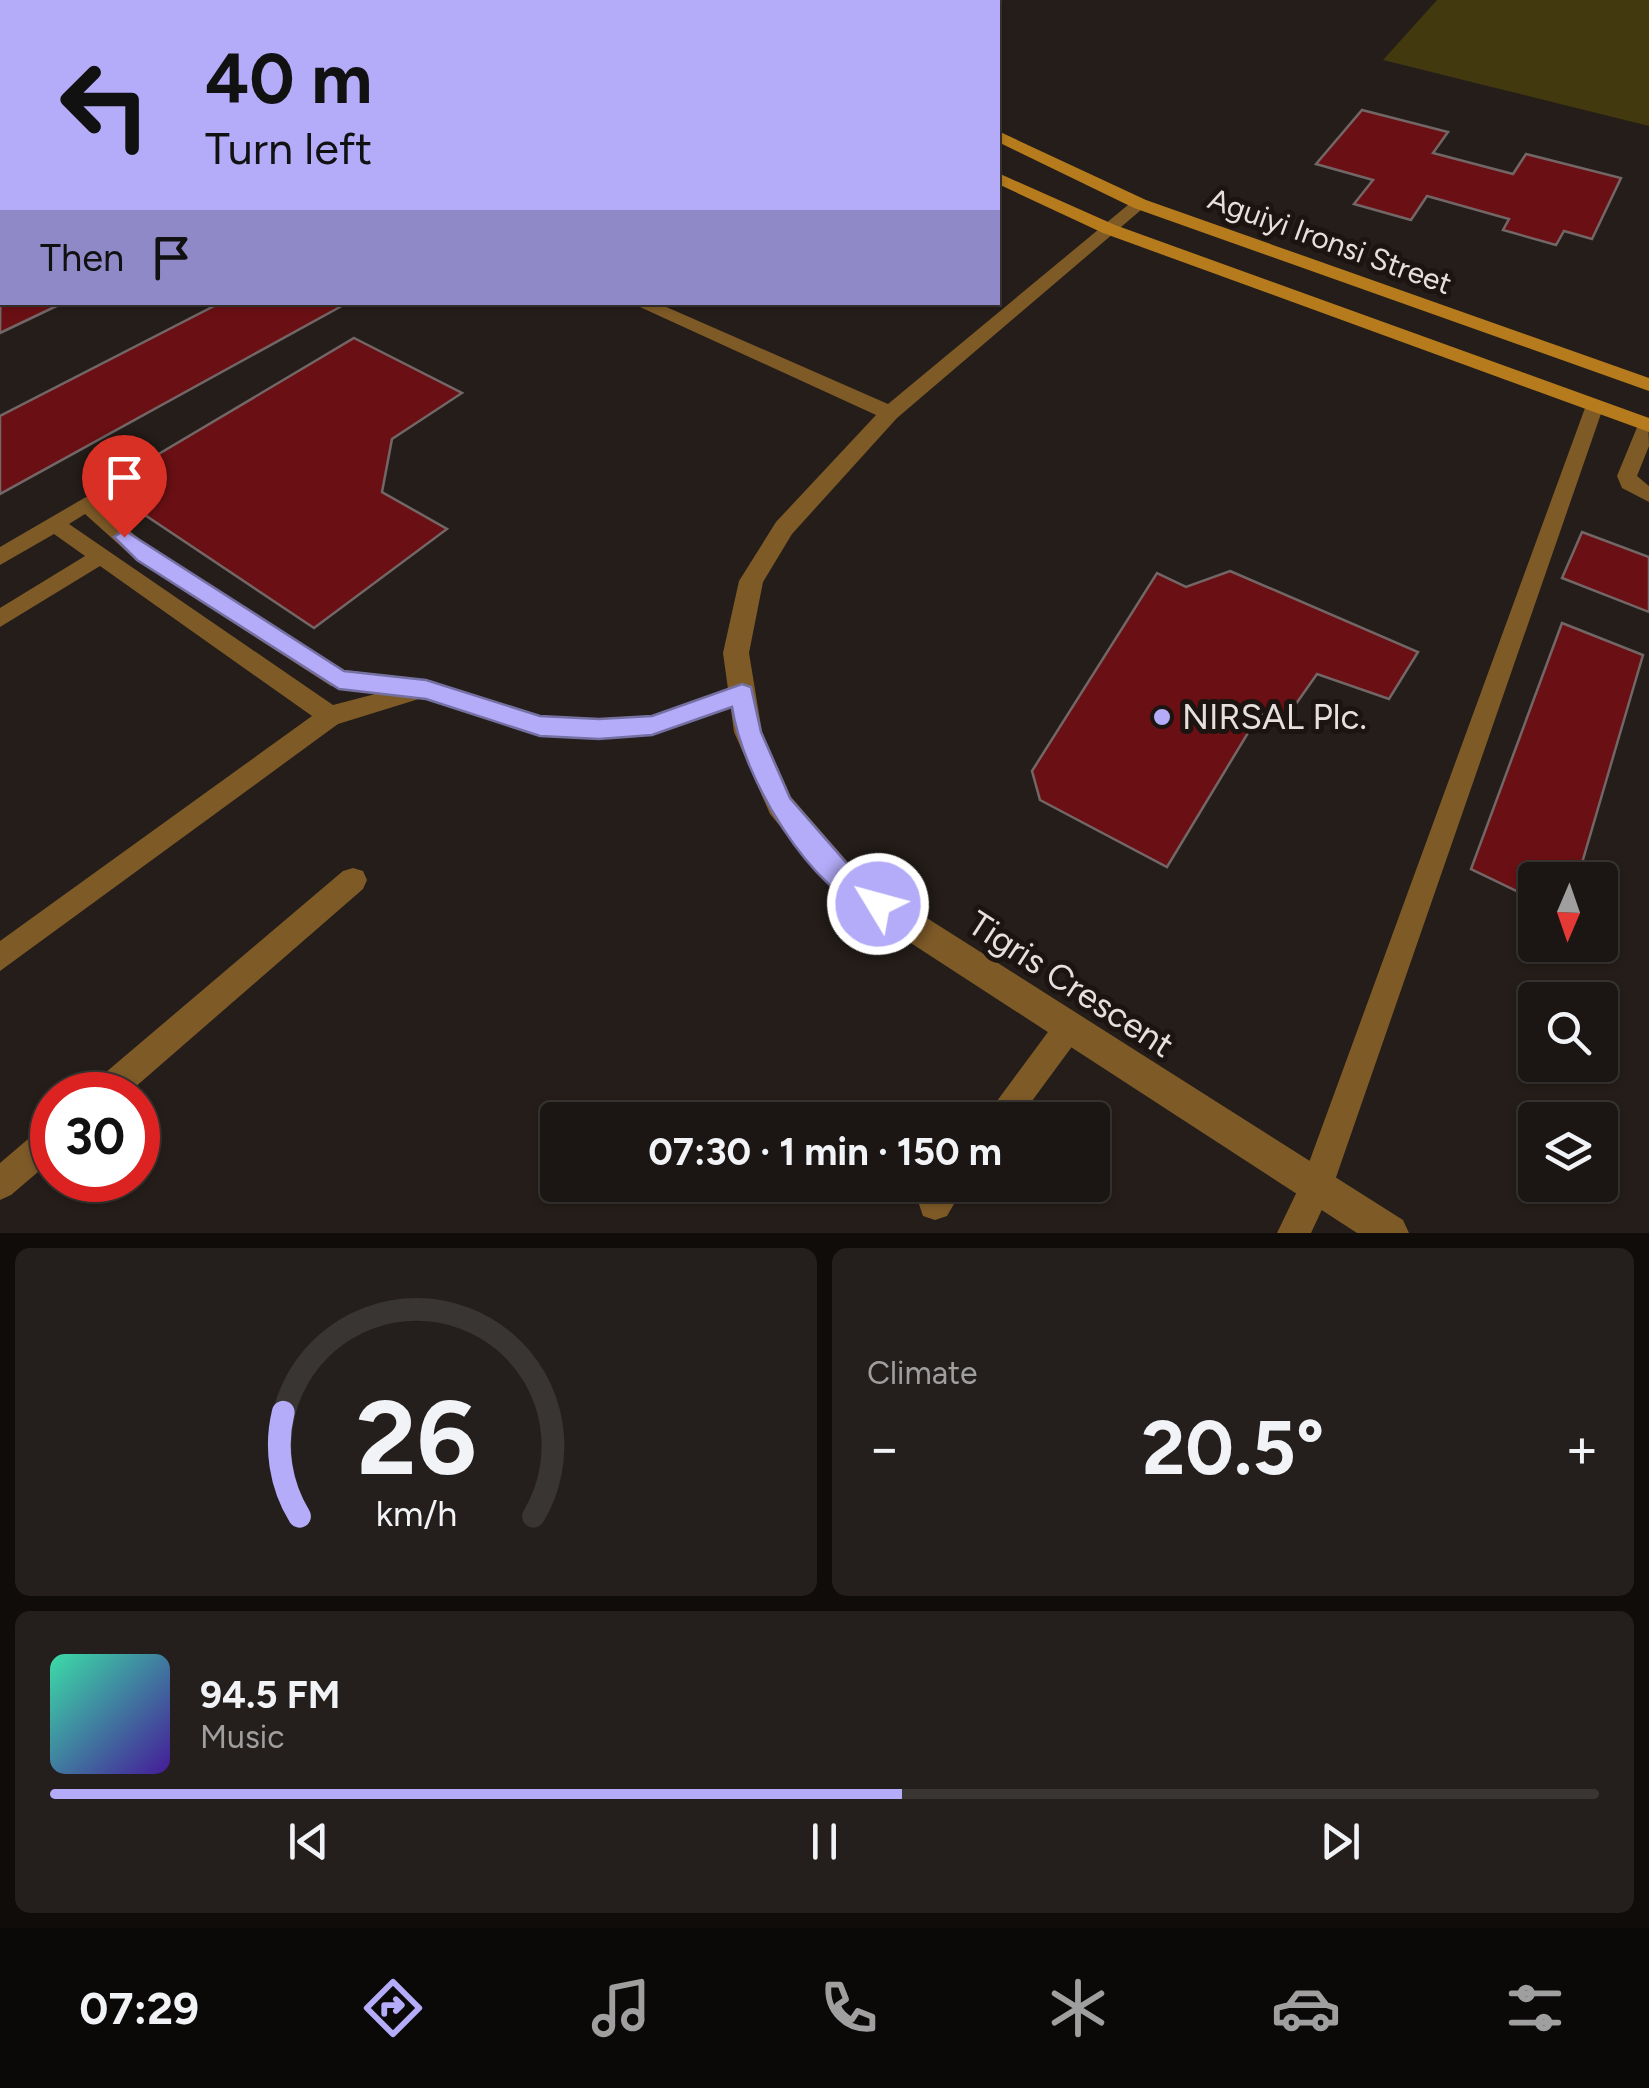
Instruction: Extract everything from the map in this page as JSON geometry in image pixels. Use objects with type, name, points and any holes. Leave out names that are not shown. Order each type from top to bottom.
[{"type":"main road","name":"Aguiyi Ironsi Street","points":[[1000,137],[1140,204],[1649,385]]},
{"type":"main road","name":"Aguiyi Ironsi Street","points":[[1000,179],[1108,229],[1649,425]]},
{"type":"street","name":"Tigris Crescent","points":[[1140,204],[890,414],[784,528],[752,581],[736,653],[748,732],[780,805],[848,885],[1390,1233]]},
{"type":"street","points":[[645,305],[890,414]]},
{"type":"lane","points":[[1294,1233],[1317,1186],[1594,408]]},
{"type":"lane","points":[[1649,425],[1627,476],[1628,483],[1649,494]]},
{"type":"lane","points":[[0,557],[86,504],[144,555],[339,679],[426,689],[540,726],[652,726],[742,694]]},
{"type":"lane","points":[[54,524],[330,716]]},
{"type":"lane","points":[[0,619],[102,555]]},
{"type":"lane","points":[[0,958],[330,716],[426,689]]},
{"type":"lane","points":[[131,1072],[353,880]]},
{"type":"lane","points":[[1013,1102],[1069,1028]]},
{"type":"lane","points":[[0,1184],[30,1158]]},
{"type":"shaded area","points":[[1437,0],[1649,0],[1649,126],[1383,60]]},
{"type":"building","points":[[1362,110],[1448,132],[1433,153],[1513,174],[1526,154],[1621,178],[1592,239],[1564,231],[1556,245],[1503,230],[1509,219],[1427,196],[1411,220],[1354,204],[1373,180],[1316,164]]},
{"type":"building","points":[[0,305],[59,305],[0,333]]},
{"type":"building","points":[[216,305],[344,305],[0,494],[0,416]]},
{"type":"building","points":[[354,338],[462,393],[392,439],[382,492],[447,529],[314,628],[103,487]]},
{"type":"building","points":[[1582,532],[1649,557],[1649,612],[1562,578]]},
{"type":"building","name":"NIRSAL Plc.","points":[[1230,571],[1418,652],[1389,699],[1317,674],[1284,721],[1260,713],[1167,867],[1040,800],[1032,771],[1157,573],[1186,587]]},
{"type":"building","points":[[1562,623],[1643,655],[1582,862],[1518,862],[1518,892],[1471,869]]},
{"type":"place","name":"NIRSAL Plc.","points":[[1162,717]]},
{"type":"route","points":[[124,537],[144,555],[339,679],[426,689],[540,726],[599,729],[652,726],[742,694],[748,732],[780,805],[848,885],[878,904]]}]
